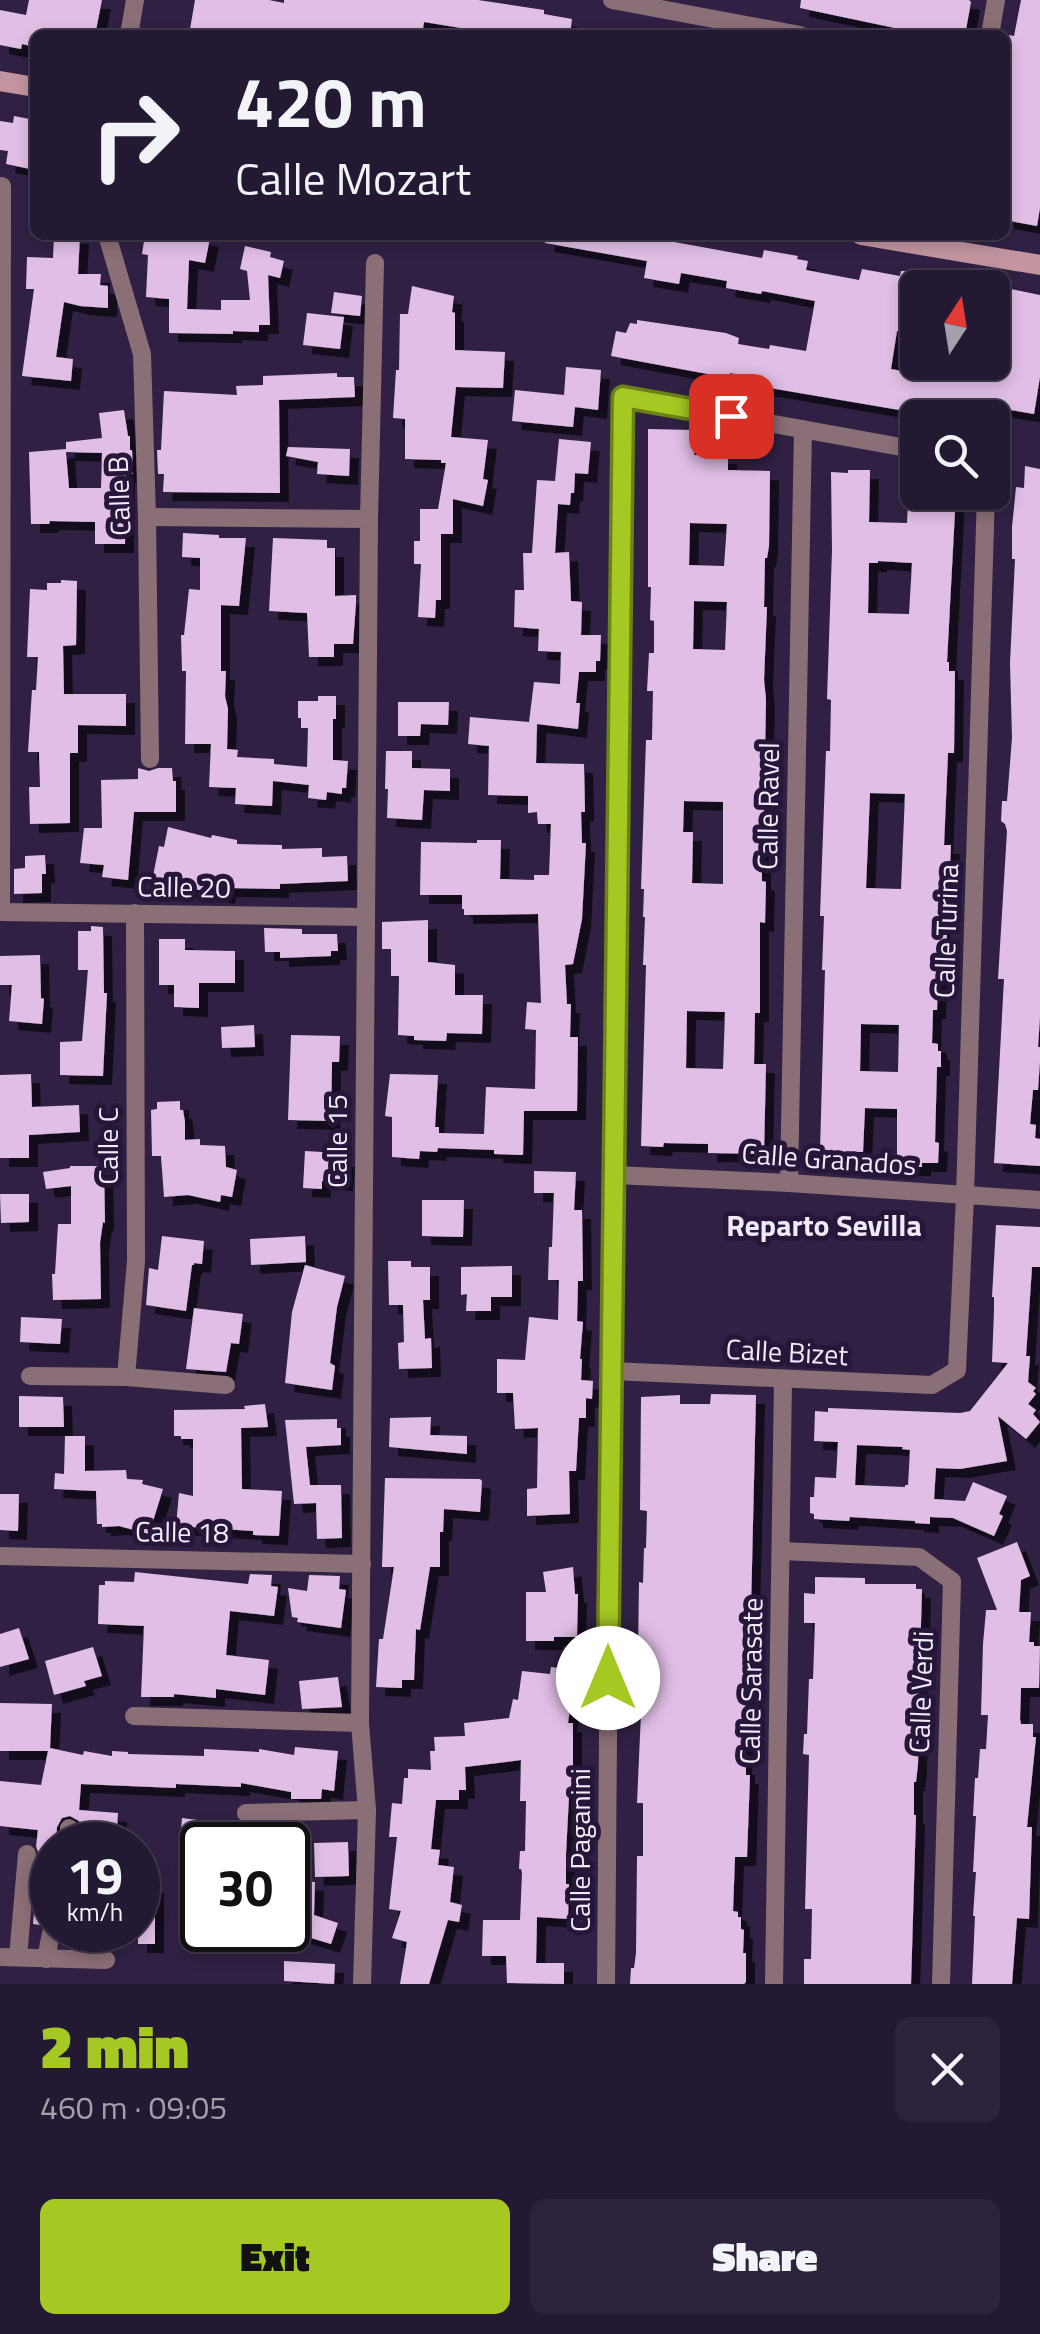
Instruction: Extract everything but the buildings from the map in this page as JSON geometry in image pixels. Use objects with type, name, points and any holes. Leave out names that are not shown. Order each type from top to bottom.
[{"type":"street","points":[[130,30],[135,0]]},
{"type":"street","points":[[612,0],[773,30]]},
{"type":"street","points":[[991,30],[996,0]]},
{"type":"street","points":[[0,81],[30,86]]},
{"type":"street","points":[[0,912],[2,186]]},
{"type":"street","name":"Calle B","points":[[108,240],[142,354],[150,760]]},
{"type":"street","points":[[918,240],[953,243],[1040,265]]},
{"type":"street","name":"Calle 15","points":[[362,1984],[367,1810],[360,1723],[366,917],[375,263]]},
{"type":"street","name":"Calle Paganini","points":[[606,1984],[623,397],[804,429]]},
{"type":"street","points":[[804,429],[900,447]]},
{"type":"street","name":"Calle Ravel","points":[[788,1183],[804,429]]},
{"type":"street","name":"Calle Turina","points":[[957,1370],[985,510]]},
{"type":"street","points":[[148,517],[370,519]]},
{"type":"street","name":"Calle 20","points":[[0,912],[366,917]]},
{"type":"street","name":"Calle C","points":[[126,1377],[136,1261],[134,913]]},
{"type":"street","name":"Calle Granados","points":[[614,1175],[1040,1200]]},
{"type":"street","name":"Calle Bizet","points":[[610,1371],[932,1385],[957,1370]]},
{"type":"street","points":[[30,1376],[126,1377],[226,1385]]},
{"type":"street","name":"Calle Sarasate","points":[[774,1984],[783,1380]]},
{"type":"street","name":"Calle Verdi","points":[[781,1551],[919,1557],[952,1581],[941,1984]]},
{"type":"street","name":"Calle 18","points":[[0,1556],[362,1564]]},
{"type":"street","points":[[134,1716],[360,1723]]},
{"type":"street","points":[[246,1813],[367,1810]]},
{"type":"street","points":[[27,1854],[9,1957],[106,1960]]},
{"type":"street","points":[[46,1959],[47,1952]]},
{"type":"district","name":"Reparto Sevilla","points":[[824,1226]]},
{"type":"route","points":[[608,1678],[623,397],[731,416]]}]
